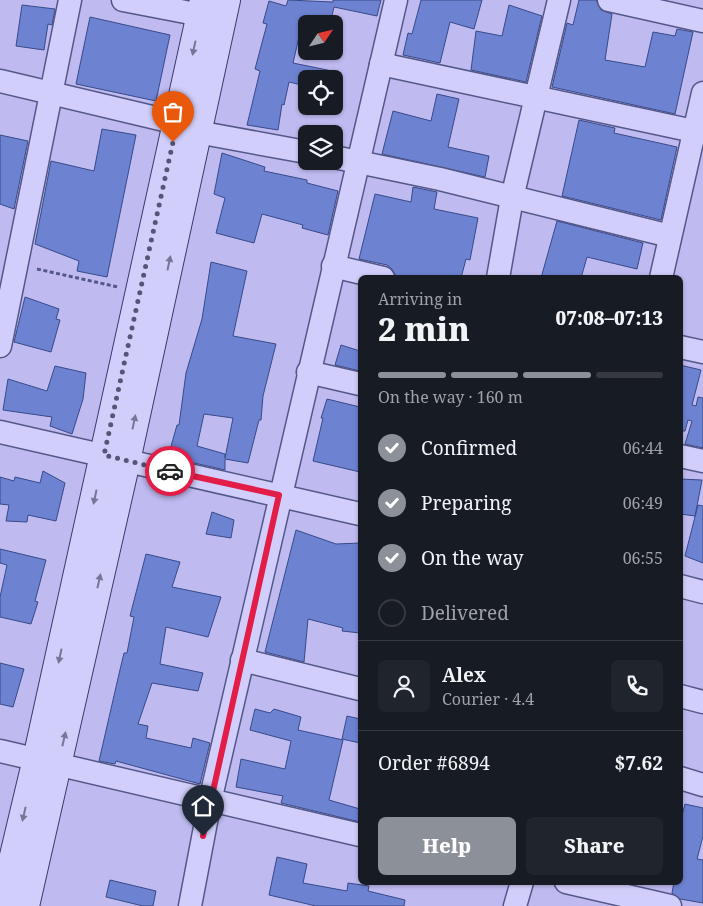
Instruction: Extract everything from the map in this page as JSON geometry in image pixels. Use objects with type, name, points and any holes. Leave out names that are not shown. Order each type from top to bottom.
[{"type":"street","points":[[0,346],[70,0]]},
{"type":"street","points":[[25,906],[48,762],[187,127],[202,8],[123,0]]},
{"type":"street","points":[[115,458],[140,292],[187,127],[226,0]]},
{"type":"street","points":[[190,906],[210,801],[279,495],[396,0]]},
{"type":"street","points":[[499,275],[512,198],[559,0]]},
{"type":"street","points":[[609,0],[703,21]]},
{"type":"street","points":[[381,64],[699,132]]},
{"type":"street","points":[[0,81],[187,127],[298,150]]},
{"type":"street","points":[[661,275],[699,132],[703,93]]},
{"type":"street","points":[[343,159],[440,179],[670,236]]},
{"type":"street","points":[[333,266],[370,275]]},
{"type":"street","points":[[683,348],[703,352]]},
{"type":"street","points":[[308,372],[358,384]]},
{"type":"street","points":[[0,432],[358,514]]},
{"type":"street","points":[[683,457],[703,461]]},
{"type":"street","points":[[683,587],[703,592]]},
{"type":"street","points":[[242,660],[358,689]]},
{"type":"street","points":[[683,697],[703,702]]},
{"type":"street","points":[[0,751],[358,835]]},
{"type":"street","points":[[2,906],[48,762]]},
{"type":"street","points":[[683,779],[703,785]]},
{"type":"street","points":[[515,906],[521,885]]},
{"type":"street","points":[[579,885],[670,906]]},
{"type":"path","points":[[17,265],[140,292]]},
{"type":"building","points":[[288,0],[333,2],[333,0],[381,0],[377,16],[334,7],[332,15],[298,15],[298,41],[293,63],[327,70],[298,70],[298,84],[289,82],[284,105],[282,104],[278,130],[247,125],[260,71],[255,69],[267,24],[263,23],[269,1],[286,6]]},
{"type":"building","points":[[421,0],[482,0],[474,29],[450,22],[440,63],[403,55],[408,33],[412,34]]},
{"type":"building","points":[[579,0],[596,0],[601,10],[612,14],[605,60],[645,67],[653,32],[675,36],[677,29],[693,32],[675,114],[552,87],[567,23],[573,25]]},
{"type":"building","points":[[22,5],[55,9],[52,25],[48,24],[44,50],[16,46]]},
{"type":"building","points":[[509,5],[542,16],[526,82],[471,70],[476,31],[502,36]]},
{"type":"building","points":[[90,17],[170,35],[156,101],[76,84]]},
{"type":"building","points":[[437,94],[459,99],[448,147],[489,156],[485,177],[382,154],[393,111],[431,121]]},
{"type":"building","points":[[579,120],[615,128],[614,133],[677,147],[661,220],[562,196]]},
{"type":"building","points":[[102,129],[136,135],[107,277],[77,271],[79,261],[35,244],[51,161],[94,171]]},
{"type":"building","points":[[0,135],[28,141],[14,209],[0,204]]},
{"type":"building","points":[[222,153],[265,167],[264,171],[307,180],[307,183],[338,191],[328,235],[302,228],[303,225],[262,214],[254,243],[216,233],[225,198],[214,194]]},
{"type":"building","points":[[413,187],[437,192],[434,209],[478,218],[470,260],[466,259],[462,275],[395,275],[387,265],[359,259],[375,194],[411,202]]},
{"type":"building","points":[[557,221],[643,243],[637,269],[587,257],[582,275],[542,275]]},
{"type":"building","points":[[211,262],[247,271],[233,336],[276,344],[263,396],[261,420],[259,420],[248,463],[225,459],[225,470],[168,457],[177,425],[179,425],[186,373],[202,319]],"holes":[[[204,414],[233,418],[225,458],[225,454],[197,446]]]},
{"type":"building","points":[[25,297],[59,309],[56,319],[60,320],[51,352],[14,342]]},
{"type":"building","points":[[341,345],[358,350],[358,371],[335,365]]},
{"type":"building","points":[[55,366],[86,373],[83,399],[72,434],[50,426],[52,417],[3,410],[8,379],[47,391]]},
{"type":"building","points":[[683,366],[701,370],[692,405],[696,406],[698,397],[703,398],[703,448],[685,444],[692,421],[688,420],[685,431],[683,431]]},
{"type":"building","points":[[327,399],[358,407],[358,472],[313,461],[323,418],[321,418]]},
{"type":"building","points":[[43,471],[65,483],[56,521],[28,515],[27,522],[6,521],[9,505],[0,504],[0,477],[14,481],[15,477],[40,483]]},
{"type":"building","points":[[683,479],[702,480],[695,516],[683,514]]},
{"type":"building","points":[[698,505],[703,506],[703,563],[685,556]]},
{"type":"building","points":[[212,512],[234,520],[231,538],[206,534]]},
{"type":"building","points":[[296,530],[336,544],[358,543],[358,633],[342,631],[343,628],[308,619],[304,662],[265,652]]},
{"type":"building","points":[[0,549],[46,560],[35,601],[38,602],[31,624],[0,617],[0,597],[7,565],[0,563]]},
{"type":"building","points":[[146,554],[180,562],[172,587],[221,597],[208,637],[166,627],[160,664],[203,673],[198,691],[152,683],[138,724],[148,726],[146,738],[191,748],[193,738],[210,743],[200,784],[116,761],[115,764],[99,761],[124,653],[127,653],[134,617],[130,616]]},
{"type":"building","points":[[0,663],[24,669],[13,707],[0,704]]},
{"type":"building","points":[[255,709],[270,713],[274,709],[301,717],[298,730],[343,740],[329,800],[358,808],[358,822],[281,803],[283,796],[236,787],[241,759],[285,769],[291,741],[250,730]]},
{"type":"building","points":[[347,716],[358,719],[358,743],[342,739]]},
{"type":"building","points":[[685,804],[703,808],[703,836],[697,859],[703,860],[703,903],[680,899],[672,893],[673,885],[683,885],[683,812]]},
{"type":"building","points":[[277,857],[307,864],[303,883],[347,891],[348,883],[369,886],[368,891],[405,900],[404,906],[316,906],[269,895]]},
{"type":"building","points":[[110,880],[156,891],[153,906],[143,906],[106,897]]},
{"type":"way so far","points":[[170,471],[104,455],[173,142]]},
{"type":"route","points":[[170,471],[279,495],[203,836]]}]
